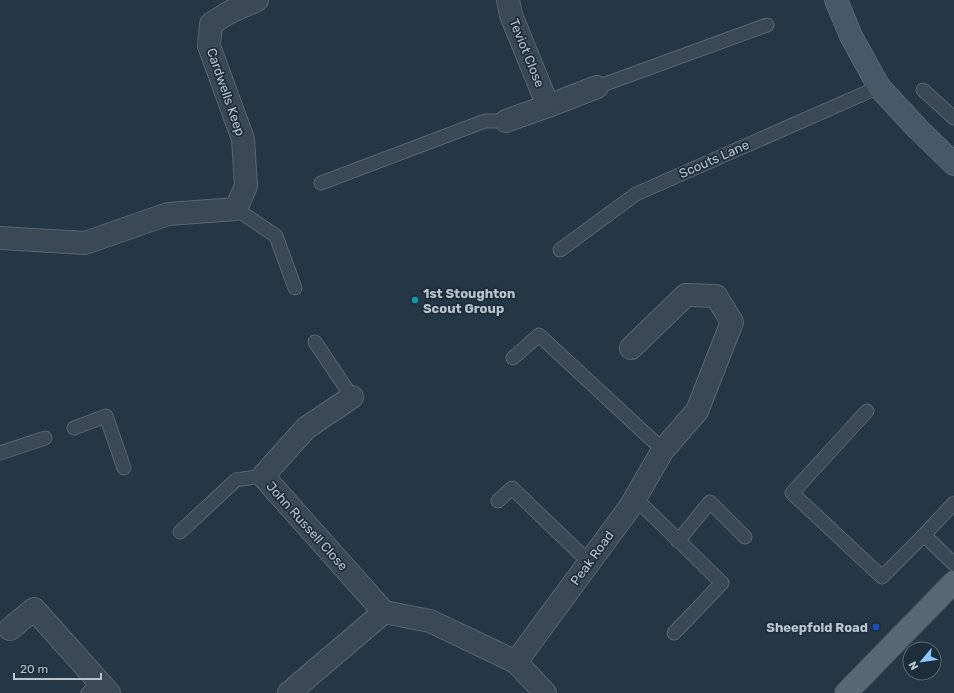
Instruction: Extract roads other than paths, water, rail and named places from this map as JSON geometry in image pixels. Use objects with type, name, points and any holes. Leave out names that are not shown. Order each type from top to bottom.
[{"type":"main road","points":[[846,693],[954,582]]},
{"type":"street","name":"Cardwells Keep","points":[[236,209],[246,186],[243,139],[209,46],[211,24],[228,13],[257,0]]},
{"type":"street","name":"Teviot Close","points":[[508,0],[511,16],[548,106]]},
{"type":"street","points":[[836,0],[851,36],[879,87],[918,130],[954,164]]},
{"type":"street","points":[[506,122],[597,87]]},
{"type":"street","points":[[0,238],[85,243],[168,214],[236,209]]},
{"type":"street","name":"Peak Road","points":[[516,662],[630,507],[663,450],[697,411],[732,322],[716,296],[686,294],[631,348]]},
{"type":"street","name":"John Russell Close","points":[[352,397],[306,428],[263,476],[384,612]]},
{"type":"street","points":[[10,629],[34,610],[99,690]]},
{"type":"street","points":[[289,693],[384,612],[430,621],[516,662],[545,693]]},
{"type":"lane","points":[[597,87],[767,25]]},
{"type":"lane","name":"Scouts Lane","points":[[560,250],[636,194],[879,87]]},
{"type":"lane","points":[[923,90],[954,118]]},
{"type":"lane","points":[[320,183],[485,121],[506,122]]},
{"type":"lane","points":[[236,209],[276,236],[295,288]]},
{"type":"lane","points":[[513,358],[539,335],[663,450]]},
{"type":"lane","points":[[315,342],[352,397]]},
{"type":"lane","points":[[867,411],[792,493],[882,577],[954,503]]},
{"type":"lane","points":[[74,428],[106,416],[124,468]]},
{"type":"lane","points":[[0,452],[45,438]]},
{"type":"lane","points":[[180,532],[236,480],[263,476]]},
{"type":"lane","points":[[498,502],[512,488],[590,562]]},
{"type":"lane","points":[[635,498],[722,583],[674,633]]},
{"type":"lane","points":[[678,541],[710,502],[745,537]]},
{"type":"lane","points":[[924,535],[954,564]]},
{"type":"place","name":"1st Stoughton Scout Group","points":[[415,300]]},
{"type":"place","name":"Sheepfold Road","points":[[876,627]]}]
